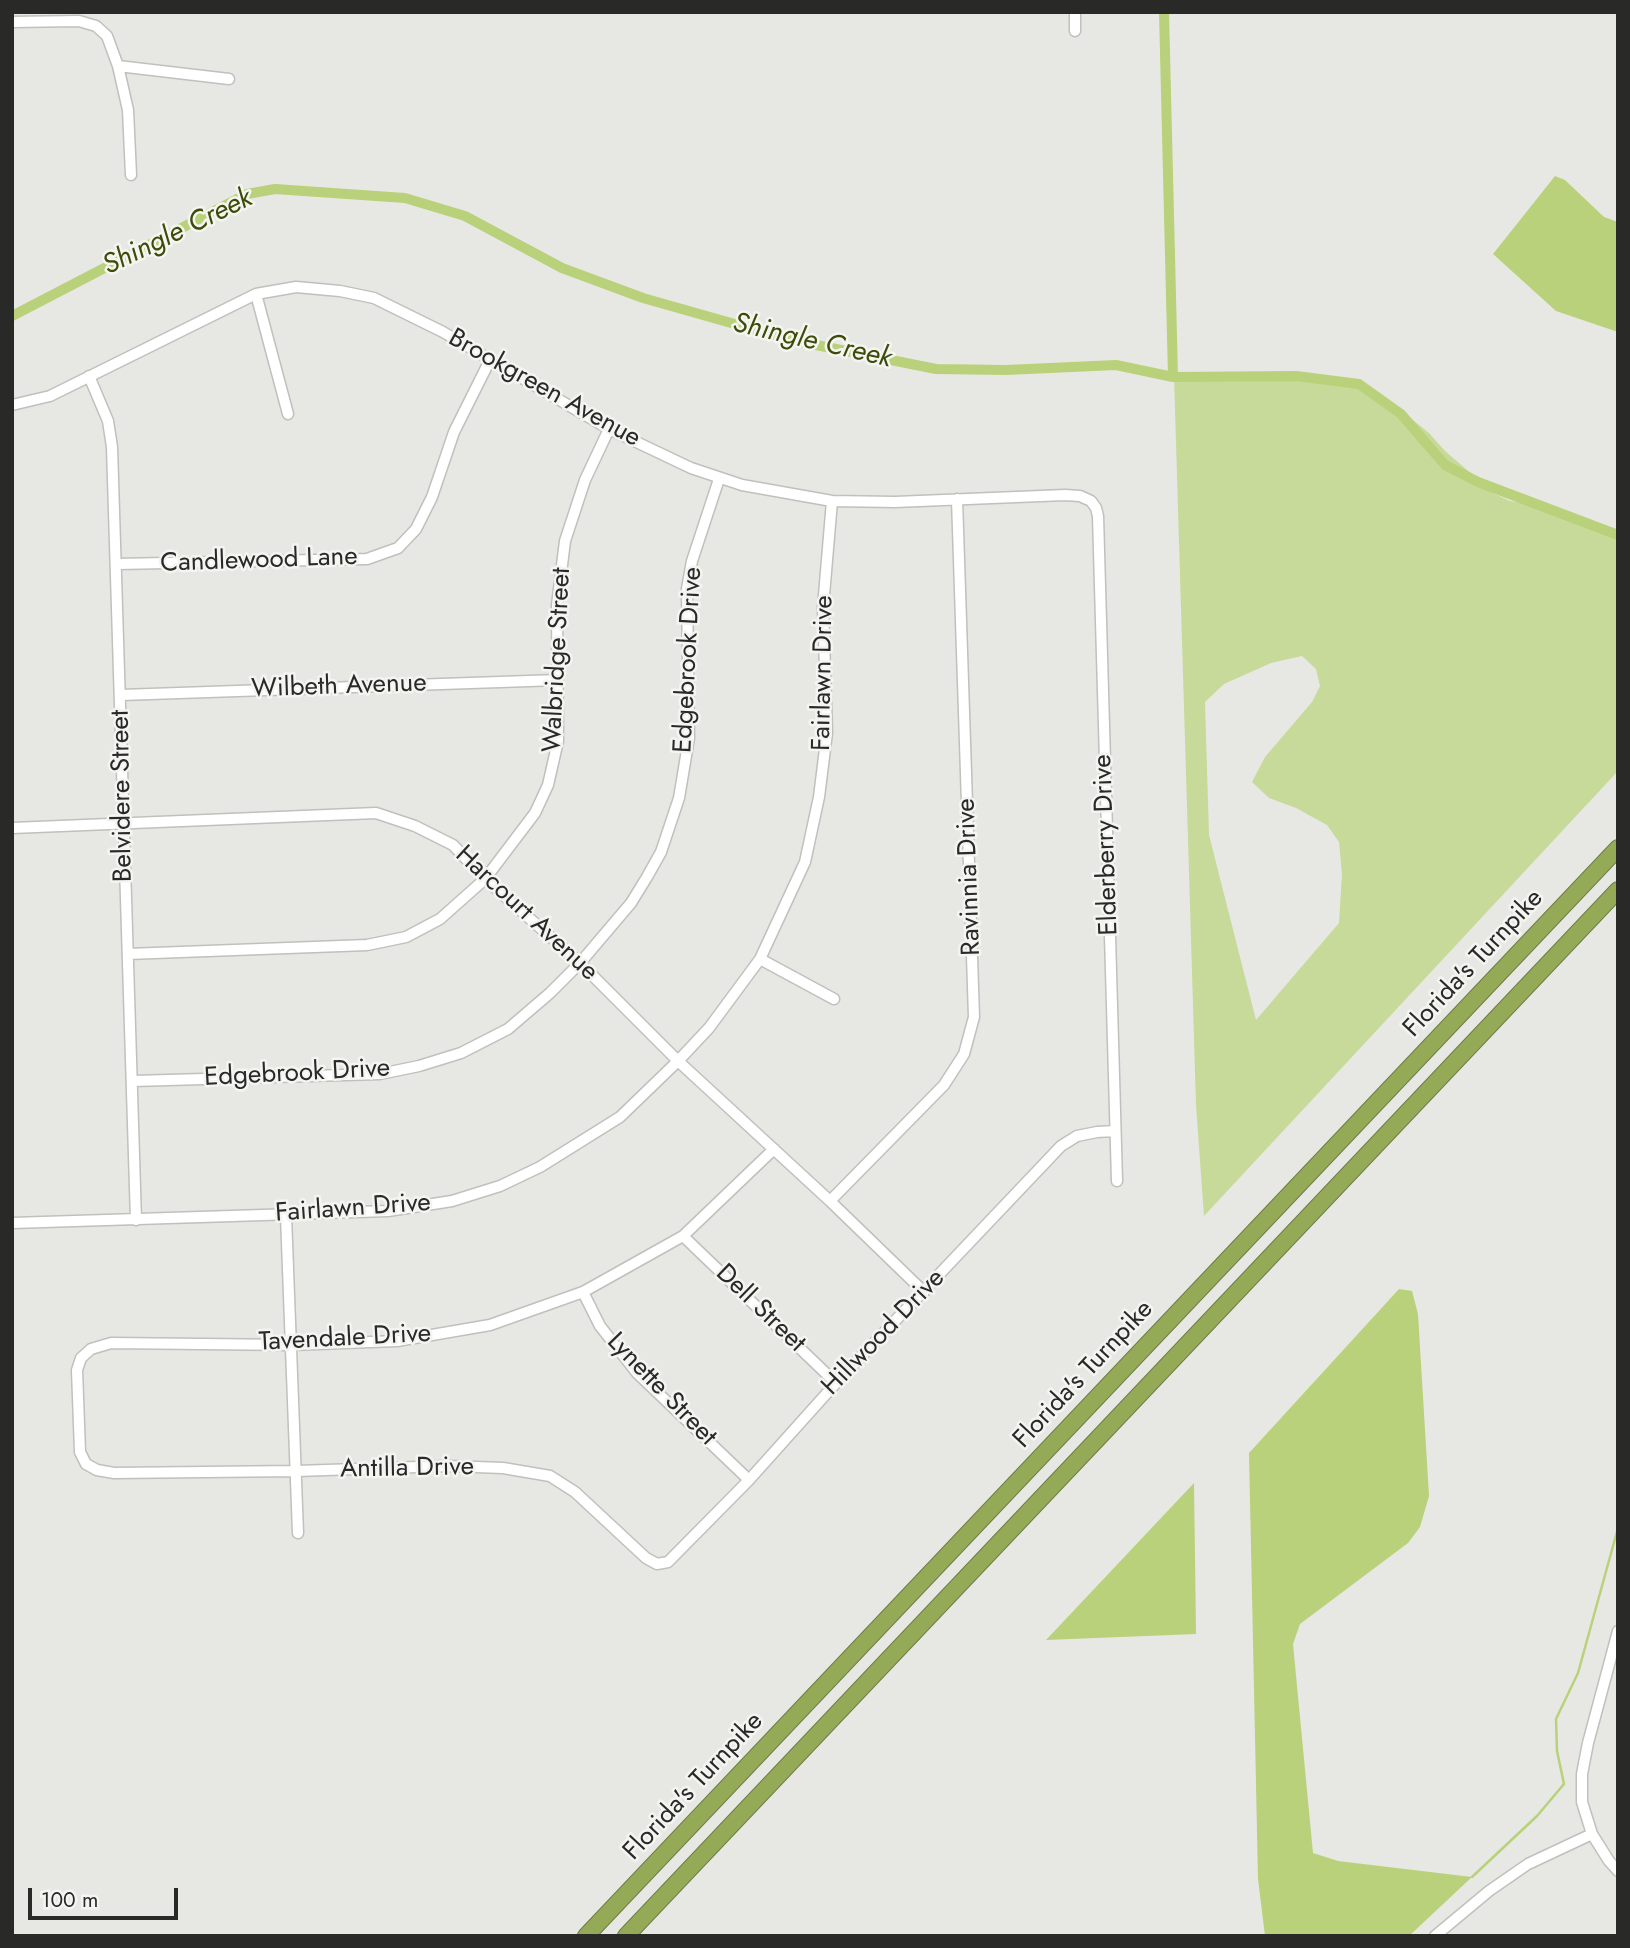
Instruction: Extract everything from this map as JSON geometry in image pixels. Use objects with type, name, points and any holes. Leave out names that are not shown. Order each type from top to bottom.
[{"type":"highway","name":"Florida's Turnpike","points":[[586,1936],[1618,848]]},
{"type":"highway","name":"Florida's Turnpike","points":[[626,1936],[1618,890]]},
{"type":"street","points":[[1075,12],[1075,31]]},
{"type":"street","points":[[12,22],[79,21],[96,26],[107,36],[118,66],[128,110],[131,175]]},
{"type":"street","points":[[118,66],[229,79]]},
{"type":"street","name":"Brookgreen Avenue","points":[[12,405],[50,396],[256,295],[296,287],[340,291],[374,298],[443,332],[609,429],[719,479],[832,501],[895,502],[1065,495],[1080,496],[1091,501],[1096,508]]},
{"type":"street","points":[[256,295],[288,414]]},
{"type":"street","name":"Candlewood Lane","points":[[117,564],[366,559],[398,548],[416,529],[422,518],[454,432],[490,360]]},
{"type":"street","name":"Belvidere Street","points":[[89,376],[108,421],[113,447],[136,1220]]},
{"type":"street","name":"Walbridge Street","points":[[128,954],[367,945],[405,937],[440,919],[485,878],[535,813],[548,785],[558,741],[557,605],[565,541],[585,480],[609,429]]},
{"type":"street","name":"Edgebrook Drive","points":[[132,1081],[380,1074],[419,1066],[461,1053],[508,1029],[550,993],[631,903],[661,852],[679,798],[689,738],[687,589],[692,561],[719,479]]},
{"type":"street","name":"Ravinnia Drive","points":[[830,1201],[944,1085],[964,1054],[974,1017],[957,499]]},
{"type":"street","name":"Fairlawn Drive","points":[[12,1223],[388,1211],[452,1201],[500,1186],[540,1167],[620,1116],[709,1028],[760,959],[805,862],[819,797],[827,733],[823,607],[832,501]]},
{"type":"street","name":"Elderberry Drive","points":[[1096,508],[1117,1181]]},
{"type":"street","name":"Wilbeth Avenue","points":[[121,695],[558,680]]},
{"type":"street","name":"Harcourt Avenue","points":[[12,828],[376,813],[415,826],[453,845],[485,878],[580,962],[678,1061],[925,1292]]},
{"type":"street","points":[[760,959],[834,999]]},
{"type":"street","name":"Hillwood Drive","points":[[668,1562],[749,1480],[836,1383],[1061,1146],[1077,1136],[1115,1131]]},
{"type":"street","name":"Tavendale Drive","points":[[114,1473],[97,1470],[86,1464],[80,1452],[76,1370],[81,1358],[91,1349],[111,1343],[292,1345],[397,1341],[490,1325],[583,1293],[683,1236],[774,1149]]},
{"type":"street","points":[[286,1216],[298,1533]]},
{"type":"street","name":"Dell Street","points":[[683,1236],[836,1383]]},
{"type":"street","name":"Lynette Street","points":[[583,1293],[600,1326],[638,1373],[749,1480]]},
{"type":"street","name":"Antilla Drive","points":[[114,1473],[448,1466],[503,1468],[550,1476],[575,1492],[646,1558],[657,1564],[668,1562]]},
{"type":"street","points":[[1618,1631],[1582,1774],[1582,1802],[1592,1834],[1618,1871]]},
{"type":"street","points":[[1435,1936],[1489,1891],[1528,1864],[1592,1834]]},
{"type":"shaded area","points":[[1555,176],[1565,180],[1604,217],[1618,222],[1618,332],[1556,311],[1493,254]]},
{"type":"shaded area","points":[[1174,376],[1318,377],[1363,387],[1398,408],[1429,433],[1445,451],[1495,494],[1510,501],[1567,511],[1618,538],[1618,771],[1204,1216],[1196,1105]],"holes":[[[1302,656],[1316,669],[1320,686],[1312,702],[1265,757],[1252,782],[1269,798],[1296,808],[1327,825],[1339,842],[1342,874],[1339,923],[1256,1020],[1209,835],[1205,702],[1224,684],[1271,663]]]},
{"type":"shaded area","points":[[1399,1289],[1412,1291],[1418,1314],[1429,1496],[1420,1527],[1408,1543],[1300,1624],[1293,1644],[1313,1853],[1338,1861],[1472,1877],[1409,1936],[1265,1936],[1258,1879],[1249,1453]]},
{"type":"shaded area","points":[[1194,1483],[1196,1634],[1046,1640]]},
{"type":"waterway","points":[[1164,12],[1173,377]]},
{"type":"waterway","name":"Shingle Creek","points":[[12,316],[247,194],[275,189],[405,198],[465,216],[562,268],[643,298],[791,340],[936,369],[1006,370],[1116,365],[1173,377],[1296,376],[1359,384],[1401,414],[1445,465],[1478,482],[1618,535]]},
{"type":"waterway","points":[[1472,1877],[1537,1816],[1564,1784],[1557,1751],[1556,1719],[1578,1673],[1618,1528]]}]
